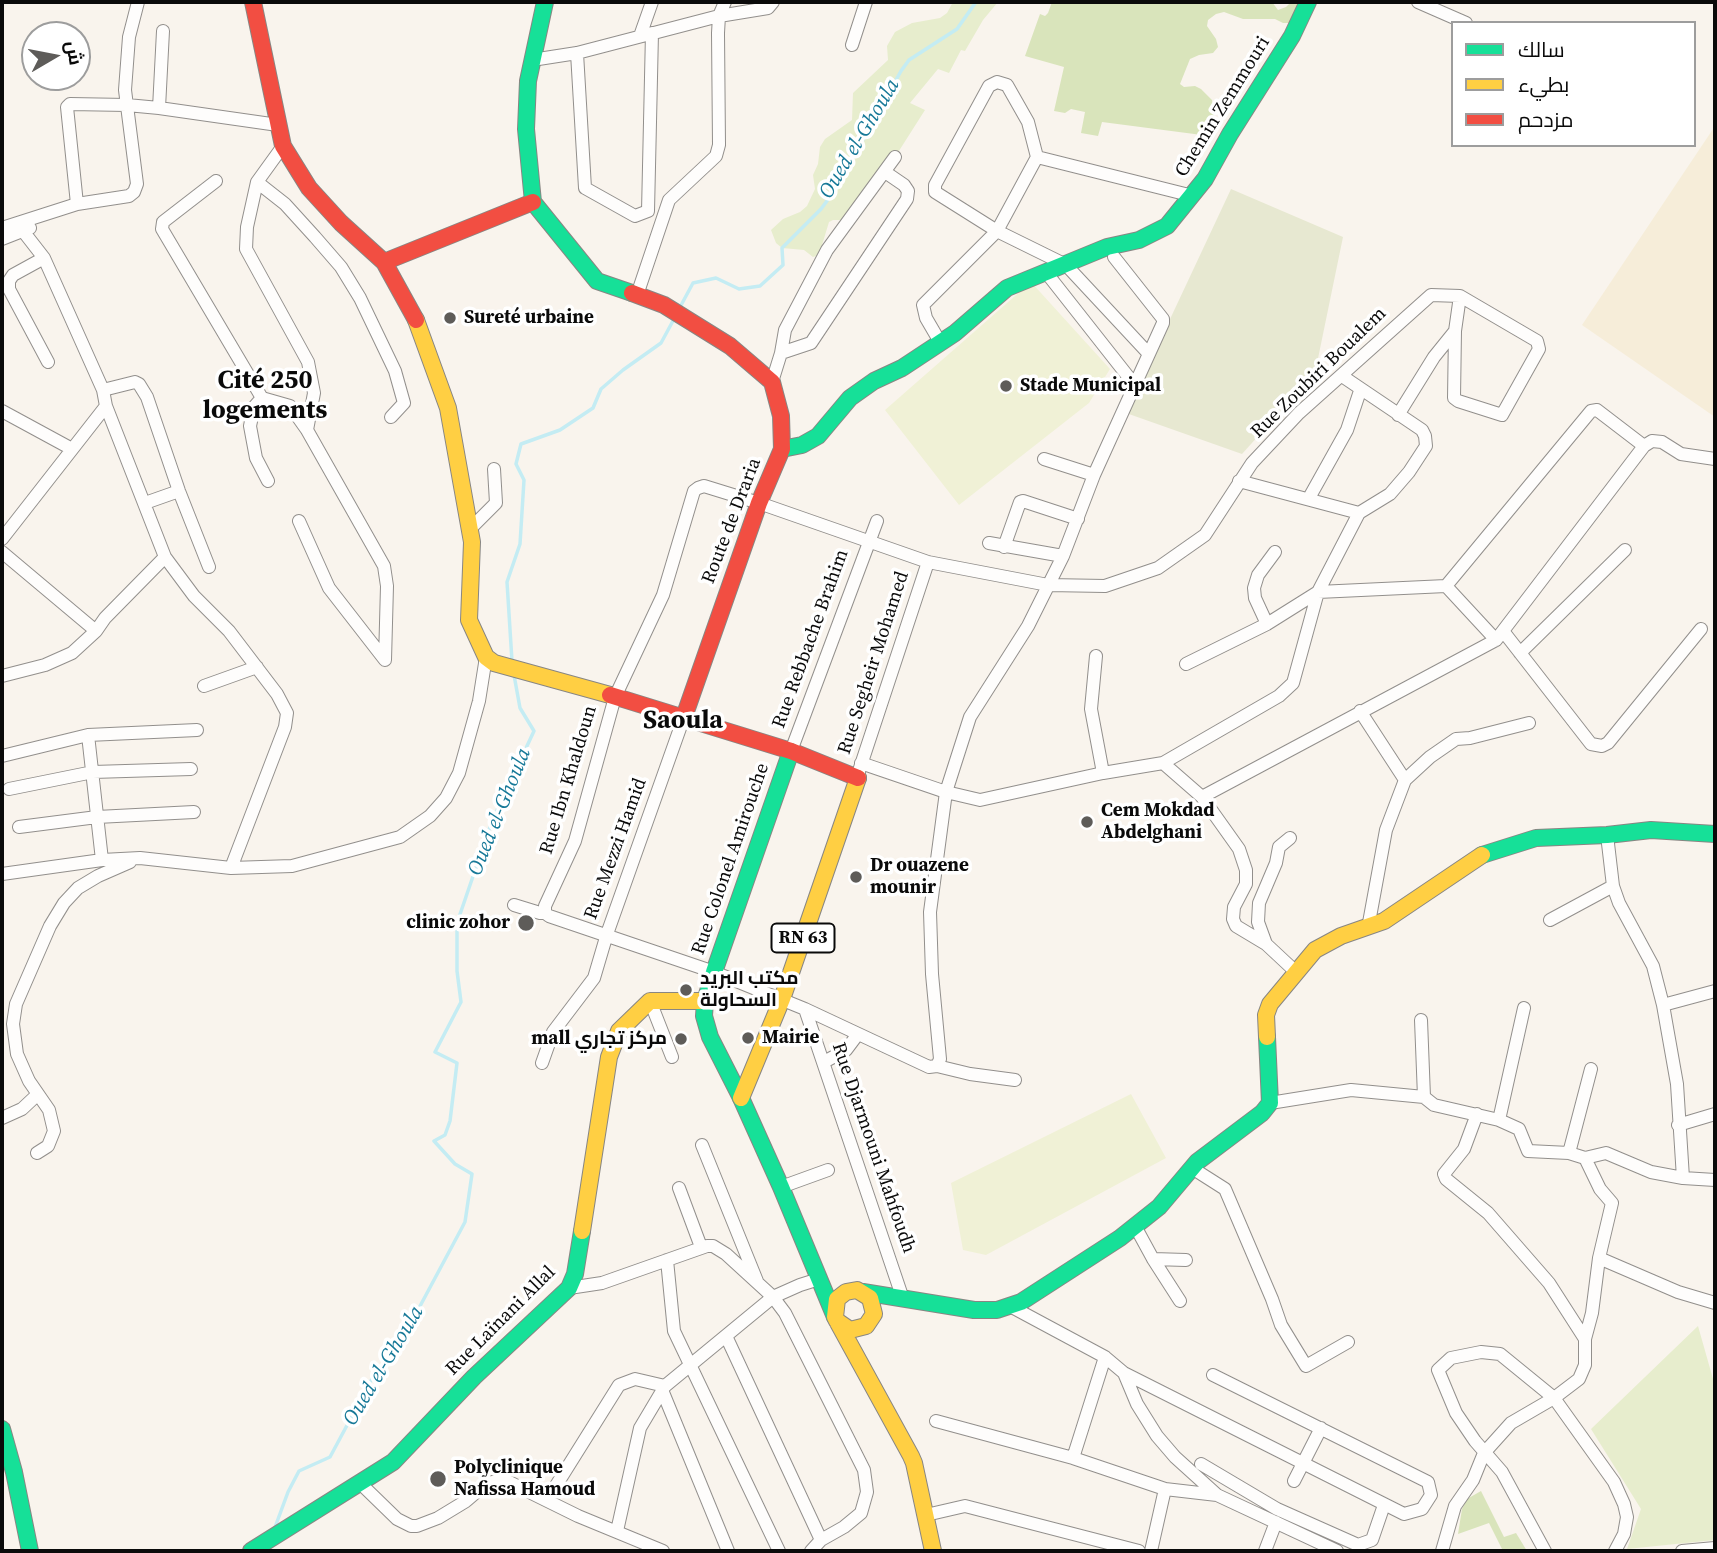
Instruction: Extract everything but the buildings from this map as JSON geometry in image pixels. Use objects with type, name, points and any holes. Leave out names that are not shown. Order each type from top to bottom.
[{"type":"main road","points":[[253,2],[283,146],[309,188],[341,223],[384,262],[411,308],[448,408],[470,528],[472,572],[469,621],[490,660],[859,770]]},
{"type":"main road","points":[[545,2],[528,81],[526,129],[533,202],[597,281],[664,305],[730,346],[772,382]]},
{"type":"main road","name":"Chemin Zemmouri","points":[[782,449],[802,445],[818,436],[850,398],[955,333],[1007,288],[1107,247],[1139,240],[1167,226],[1193,196],[1292,36],[1308,2]]},
{"type":"main road","points":[[384,262],[533,202]]},
{"type":"main road","name":"Route de Draria","points":[[684,717],[759,503],[782,449],[781,416],[772,382]]},
{"type":"main road","name":"Rue Colonel Amirouche","points":[[791,751],[714,972],[705,1001],[704,1016],[710,1037],[781,1187],[836,1319],[914,1463],[933,1551]]},
{"type":"main road","name":"RN 63","points":[[741,1098],[782,999],[859,770]]},
{"type":"main road","points":[[819,1279],[834,1286],[857,1291],[974,1310],[997,1310],[1010,1306],[1135,1226],[1159,1207],[1192,1168],[1262,1113],[1270,1103],[1266,1015],[1270,1004],[1315,950],[1341,936],[1384,920],[1484,855],[1536,838],[1651,830],[1715,834]]},
{"type":"main road","points":[[650,1001],[705,1001]]},
{"type":"main road","name":"Rue Laïnani Allal","points":[[256,1549],[361,1484],[404,1452],[474,1377],[569,1288],[575,1274],[609,1057],[619,1031],[650,1001]]},
{"type":"main road","points":[[877,1395],[868,1352],[873,1316],[872,1301],[857,1291],[841,1295],[835,1305],[836,1319],[845,1328],[856,1331],[866,1326],[873,1316],[897,1298]]},
{"type":"main road","points":[[2,1429],[30,1551]]},
{"type":"main road","points":[[2,1476],[17,1551]]},
{"type":"street","points":[[2,228],[77,204],[129,196],[134,192],[137,184],[127,105],[130,37],[138,2]]},
{"type":"street","points":[[648,211],[646,35],[652,2]]},
{"type":"street","points":[[637,295],[669,200],[716,156],[719,145],[719,16],[725,2]]},
{"type":"street","points":[[532,60],[577,53],[719,16],[768,8],[773,2]]},
{"type":"street","points":[[852,45],[866,2]]},
{"type":"street","points":[[1418,2],[1461,21]]},
{"type":"street","points":[[159,108],[163,31]]},
{"type":"street","points":[[577,53],[585,188],[635,216],[648,211],[663,219]]},
{"type":"street","points":[[940,342],[926,318],[923,305],[997,231],[1037,156],[1028,122],[1007,85],[997,82],[989,86],[935,185],[935,192],[997,231],[1066,264],[1148,353]]},
{"type":"street","points":[[77,204],[67,105],[159,108],[278,125]]},
{"type":"street","points":[[283,146],[257,182],[247,227],[246,249],[308,362],[314,393],[307,430]]},
{"type":"street","points":[[1037,156],[1193,196]]},
{"type":"street","points":[[772,382],[785,330],[827,250],[895,157]]},
{"type":"street","points":[[781,353],[811,343],[907,199],[908,191],[904,185],[885,172]]},
{"type":"street","points":[[216,181],[161,225],[262,398],[289,406],[307,430],[384,566],[387,586],[385,660],[329,589],[299,521]]},
{"type":"street","points":[[257,182],[285,204],[315,237],[341,267],[360,298],[395,371],[404,403],[391,417]]},
{"type":"street","points":[[2,239],[103,201]]},
{"type":"street","points":[[23,231],[44,258],[103,390],[106,406],[165,557],[180,579],[229,631],[277,694],[287,713],[231,868]]},
{"type":"street","points":[[933,1066],[940,1059],[932,974],[930,912],[946,792],[970,717],[1015,649],[1063,556],[1094,475],[1162,326],[1163,319],[1114,257]]},
{"type":"street","points":[[44,258],[13,275],[9,281],[9,289],[48,362]]},
{"type":"street","points":[[1045,271],[1134,384]]},
{"type":"street","name":"Rue Zoubiri Boualem","points":[[759,503],[929,562],[1048,585],[1105,586],[1158,568],[1205,536],[1239,481],[1299,413],[1431,295],[1460,296]]},
{"type":"street","points":[[1460,296],[1537,341],[1539,349],[1502,415],[1454,398],[1457,363],[1455,331],[1460,296]]},
{"type":"street","points":[[1398,415],[1434,358],[1455,331]]},
{"type":"street","points":[[1434,358],[1457,363]]},
{"type":"street","points":[[859,770],[980,800],[1163,763],[1279,696],[1293,683],[1318,592],[1359,513],[1390,494],[1426,446],[1422,430],[1360,391],[1342,376]]},
{"type":"street","points":[[103,390],[125,383],[139,384],[147,397],[179,491],[209,567]]},
{"type":"street","points":[[1309,498],[1347,430],[1360,391]]},
{"type":"street","points":[[262,398],[254,407],[250,426],[257,458],[268,481]]},
{"type":"street","points":[[2,539],[106,406]]},
{"type":"street","points":[[1446,586],[1591,411],[1597,410],[1644,446]]},
{"type":"street","points":[[2,411],[72,449]]},
{"type":"street","points":[[1202,797],[1499,635],[1644,446],[1652,441],[1662,442],[1681,454],[1715,459]]},
{"type":"street","points":[[1044,458],[1094,475]]},
{"type":"street","points":[[470,528],[496,503],[494,470]]},
{"type":"street","points":[[1239,481],[1359,513]]},
{"type":"street","name":"Rue Ibn Khaldoun","points":[[545,912],[545,906],[575,841],[615,697],[663,595],[694,491],[704,486],[759,503]]},
{"type":"street","points":[[145,503],[179,491]]},
{"type":"street","points":[[1004,547],[1020,502],[1077,519]]},
{"type":"street","name":"Rue Rebbache Brahim","points":[[791,751],[877,520]]},
{"type":"street","points":[[989,543],[1063,556]]},
{"type":"street","points":[[1520,653],[1625,550]]},
{"type":"street","points":[[2,552],[96,631]]},
{"type":"street","points":[[1266,624],[1255,598],[1254,587],[1258,575],[1275,552]]},
{"type":"street","points":[[2,676],[54,662],[72,653],[165,557]]},
{"type":"street","name":"Rue Segheir Mohamed","points":[[859,770],[929,562]]},
{"type":"street","points":[[1186,664],[1266,624],[1318,592],[1446,586],[1520,653],[1591,744],[1602,746],[1608,743],[1702,629]]},
{"type":"street","points":[[1096,656],[1091,709],[1103,773]]},
{"type":"street","points":[[2,874],[102,860],[140,858],[231,868],[292,866],[400,837],[430,816],[446,798],[459,773],[490,660]]},
{"type":"street","points":[[204,686],[257,667]]},
{"type":"street","points":[[1360,711],[1405,780]]},
{"type":"street","name":"Rue Mezzi Hamid","points":[[514,905],[538,913],[545,912],[547,915],[607,934],[684,717]]},
{"type":"street","points":[[1368,928],[1385,830],[1405,780],[1430,757],[1456,739],[1530,723]]},
{"type":"street","points":[[2,755],[88,735],[197,730]]},
{"type":"street","points":[[88,735],[102,860]]},
{"type":"street","points":[[1163,763],[1202,797],[1238,849],[1246,870],[1246,884],[1234,907],[1233,919],[1236,926],[1266,944],[1296,972]]},
{"type":"street","points":[[9,789],[93,772],[191,769]]},
{"type":"street","points":[[19,827],[97,817],[194,812]]},
{"type":"street","points":[[1607,835],[1613,886],[1619,903],[1653,966],[1663,1005],[1677,1084],[1683,1178]]},
{"type":"street","points":[[1266,944],[1258,922],[1259,903],[1273,872],[1279,847],[1290,838]]},
{"type":"street","points":[[37,1153],[48,1146],[54,1131],[49,1110],[24,1073],[15,1044],[14,1014],[23,985],[50,926],[64,903],[78,888],[98,876],[140,858]]},
{"type":"street","points":[[1550,920],[1613,886]]},
{"type":"street","points":[[542,1063],[553,1032],[594,978],[607,934],[782,999],[933,1066],[1015,1080]]},
{"type":"street","points":[[1663,1005],[1715,991]]},
{"type":"street","points":[[650,1001],[672,1058]]},
{"type":"street","points":[[1499,1120],[1524,1008]]},
{"type":"street","name":"Rue Djarmouni Mahfoudh","points":[[805,1009],[897,1298]]},
{"type":"street","points":[[1421,1020],[1424,1097]]},
{"type":"street","points":[[824,1062],[846,1050],[858,1034]]},
{"type":"street","points":[[1569,1153],[1591,1069]]},
{"type":"street","points":[[1270,1103],[1351,1090],[1424,1097],[1434,1105],[1499,1120],[1520,1129],[1528,1151],[1569,1153],[1585,1158],[1606,1153],[1651,1172],[1715,1180]]},
{"type":"street","points":[[2,1118],[22,1109],[38,1094]]},
{"type":"street","points":[[1476,1114],[1464,1149],[1444,1174],[1446,1179],[1497,1223],[1549,1283],[1585,1339]]},
{"type":"street","points":[[1678,1125],[1715,1114]]},
{"type":"street","points":[[702,1145],[758,1283]]},
{"type":"street","points":[[1442,1551],[1455,1506],[1473,1480],[1484,1453],[1511,1423],[1554,1398],[1579,1379],[1585,1365],[1585,1339],[1592,1313],[1598,1258],[1612,1203],[1600,1189],[1585,1158]]},
{"type":"street","points":[[1192,1168],[1225,1189],[1281,1325],[1306,1366],[1348,1342]]},
{"type":"street","points":[[781,1187],[828,1170]]},
{"type":"street","points":[[679,1188],[701,1247]]},
{"type":"street","points":[[1135,1226],[1180,1301]]},
{"type":"street","points":[[569,1288],[602,1283],[701,1247],[713,1246],[773,1297],[785,1313],[864,1470],[867,1492],[861,1513],[821,1540],[811,1551]]},
{"type":"street","points":[[1598,1258],[1678,1292],[1715,1303]]},
{"type":"street","points":[[1153,1259],[1186,1260]]},
{"type":"street","points":[[667,1260],[674,1331],[779,1551]]},
{"type":"street","points":[[617,1531],[640,1428],[664,1388],[773,1297],[819,1279]]},
{"type":"street","points":[[1010,1306],[1105,1357],[1124,1373],[1404,1514],[1422,1509],[1431,1495],[1428,1482],[1213,1375]]},
{"type":"street","points":[[726,1336],[821,1540]]},
{"type":"street","points":[[1545,1551],[1502,1472],[1484,1453],[1456,1413],[1438,1370],[1451,1358],[1481,1352],[1500,1354],[1554,1398],[1614,1482],[1624,1504],[1627,1517],[1624,1534],[1615,1551]]},
{"type":"street","points":[[1073,1458],[1105,1357]]},
{"type":"street","points":[[1124,1373],[1137,1404],[1157,1436],[1175,1457],[1217,1494],[1337,1551]]},
{"type":"street","points":[[547,1500],[619,1385],[635,1379],[664,1388]]},
{"type":"street","points":[[664,1388],[728,1551]]},
{"type":"street","points":[[936,1421],[1073,1458],[1165,1489],[1217,1494]]},
{"type":"street","points":[[1294,1481],[1321,1428]]},
{"type":"street","points":[[1201,1464],[1277,1509],[1355,1548],[1371,1540],[1384,1505]]},
{"type":"street","points":[[361,1484],[397,1519],[411,1526],[438,1518],[466,1501],[486,1483],[497,1480],[517,1484],[578,1516],[663,1551]]},
{"type":"street","points":[[1150,1551],[1165,1489]]},
{"type":"street","points":[[926,1515],[965,1506],[1139,1551]]},
{"type":"street","points":[[1265,1551],[1276,1522]]},
{"type":"street","points":[[1682,1551],[1715,1548]]},
{"type":"shaded area","points":[[1715,126],[1715,417],[1582,325]]},
{"type":"green space","points":[[953,2],[998,2],[983,20],[965,51],[961,50],[949,73],[938,69],[910,103],[925,110],[855,220],[829,222],[819,255],[813,257],[804,250],[782,248],[776,243],[771,230],[783,219],[807,206],[815,189],[813,175],[818,164],[820,147],[825,139],[852,120],[853,93],[888,60],[887,46],[895,32],[912,23],[940,18],[947,13]]},
{"type":"green space","points":[[1052,2],[1272,2],[1278,10],[1291,2],[1303,2],[1291,23],[1275,19],[1243,19],[1224,12],[1208,20],[1207,26],[1218,47],[1213,53],[1190,59],[1180,84],[1201,89],[1212,100],[1214,118],[1209,146],[1201,144],[1202,135],[1102,122],[1098,136],[1081,133],[1085,112],[1071,109],[1065,113],[1054,111],[1064,67],[1025,56],[1040,14],[1045,16],[1048,13]]},
{"type":"green space","points":[[1231,189],[1343,237],[1315,373],[1242,454],[1126,413]]},
{"type":"green space","name":"Stade Municipal","points":[[1031,282],[1110,369],[1089,403],[959,505],[885,410]]},
{"type":"green space","points":[[1131,1094],[1166,1158],[986,1255],[963,1250],[951,1183]]},
{"type":"green space","points":[[1698,1326],[1715,1386],[1715,1540],[1627,1549],[1641,1509],[1591,1429]]},
{"type":"green space","points":[[1481,1491],[1504,1537],[1516,1533],[1527,1551],[1503,1551],[1489,1523],[1458,1534],[1462,1509],[1467,1499]]},
{"type":"waterway","name":"Oued el-Ghoula","points":[[679,309],[693,283],[716,278],[739,289],[760,286],[783,265],[782,248],[821,209],[835,190],[909,60],[957,29],[976,2]]},
{"type":"waterway","name":"Oued el-Ghoula","points":[[512,661],[507,582],[520,544],[524,480],[516,464],[521,444],[560,430],[593,408],[601,389],[661,343],[674,319]]},
{"type":"waterway","name":"Oued el-Ghoula","points":[[274,1530],[299,1471],[330,1457],[373,1377],[396,1351],[465,1222],[472,1174],[455,1164],[434,1141],[445,1135],[450,1121],[457,1063],[435,1052],[461,1002],[457,971],[457,923],[492,821],[534,731],[520,708],[514,675]]},
{"type":"traffic: fast","points":[[545,2],[528,81],[526,129],[533,202],[597,281],[632,293]]},
{"type":"traffic: fast","points":[[782,449],[802,445],[818,436],[850,398],[955,333],[1007,288],[1107,247],[1139,240],[1167,226],[1205,179],[1292,36],[1308,2]]},
{"type":"traffic: fast","points":[[791,751],[714,972],[705,1001],[704,1016],[710,1037],[781,1187],[835,1317]]},
{"type":"traffic: fast","points":[[1482,855],[1536,838],[1651,830],[1715,834]]},
{"type":"traffic: fast","points":[[863,1292],[974,1310],[997,1310],[1021,1302],[1120,1238],[1159,1207],[1197,1162],[1262,1113],[1270,1103],[1267,1037]]},
{"type":"traffic: fast","points":[[251,1551],[393,1462],[474,1377],[569,1288],[575,1274],[582,1231]]},
{"type":"traffic: fast","points":[[2,1429],[30,1551]]},
{"type":"traffic: slow","points":[[416,320],[448,408],[472,542],[469,620],[486,657],[494,663],[610,695]]},
{"type":"traffic: slow","points":[[741,1098],[782,999],[858,778]]},
{"type":"traffic: slow","points":[[1267,1037],[1266,1015],[1270,1004],[1315,950],[1341,936],[1384,921],[1482,855]]},
{"type":"traffic: slow","points":[[582,1231],[609,1057],[619,1031],[650,1001],[705,1001]]},
{"type":"traffic: slow","points":[[837,1321],[850,1330],[866,1326],[874,1314],[870,1298],[857,1290],[846,1292],[837,1299],[835,1317],[837,1321],[911,1456],[914,1463],[933,1551]]},
{"type":"traffic: jam","points":[[253,2],[283,146],[309,188],[341,223],[384,262],[416,320]]},
{"type":"traffic: jam","points":[[384,262],[533,202]]},
{"type":"traffic: jam","points":[[632,293],[664,305],[730,346],[772,382],[781,416],[782,449],[759,503],[684,717]]},
{"type":"traffic: jam","points":[[610,695],[791,751],[858,778]]},
{"type":"place","name":"Sureté urbaine","points":[[450,318]]},
{"type":"place","name":"Stade Municipal","points":[[1006,386]]},
{"type":"place","name":"Cem Mokdad Abdelghani","points":[[1087,822]]},
{"type":"place","name":"Dr ouazene mounir","points":[[856,877]]},
{"type":"place","name":"clinic zohor","points":[[526,923]]},
{"type":"place","name":"مكتب البريد السحاولة","points":[[686,990]]},
{"type":"place","name":"Mairie","points":[[748,1038]]},
{"type":"place","name":"mall مركز تجاري","points":[[681,1039]]},
{"type":"place","name":"Polyclinique Nafissa Hamoud","points":[[438,1479]]},
{"type":"district","name":"Cité 250 logements","points":[[265,396]]},
{"type":"district","name":"Saoula","points":[[683,721]]}]
